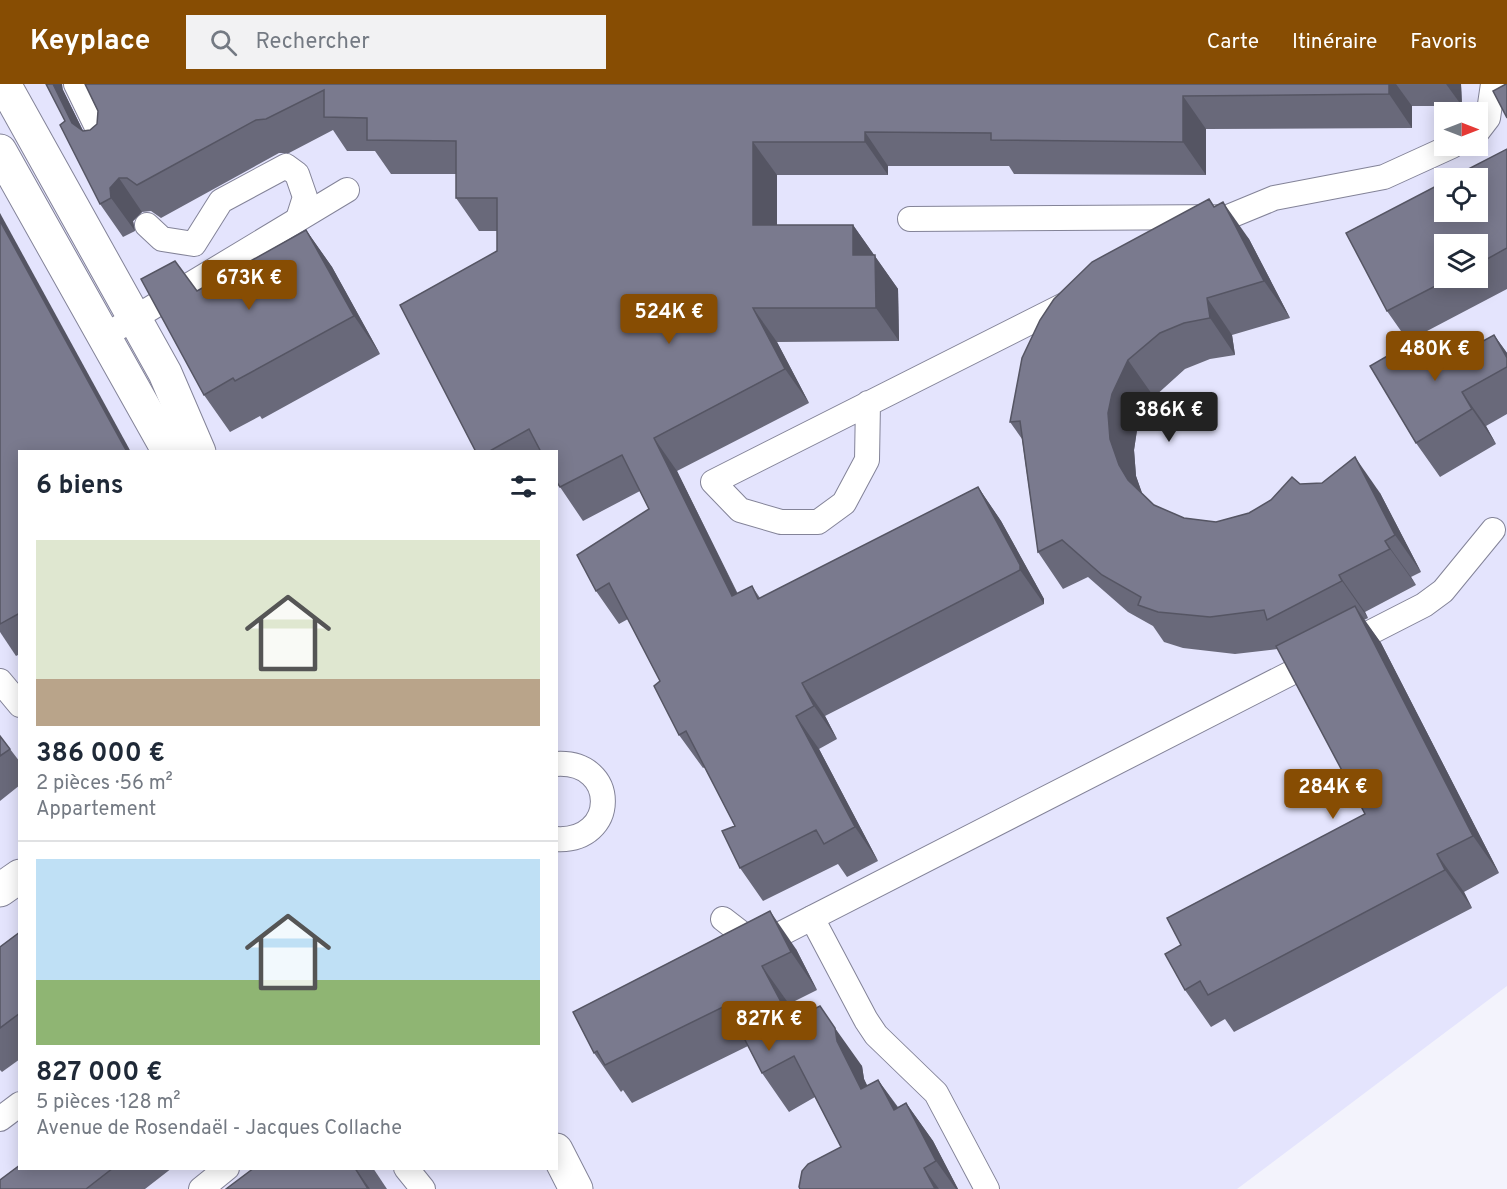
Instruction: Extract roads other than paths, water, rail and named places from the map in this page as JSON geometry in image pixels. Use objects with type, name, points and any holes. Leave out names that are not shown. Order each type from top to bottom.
[{"type":"street","points":[[4,84],[165,373],[198,450]]},
{"type":"street","points":[[0,151],[167,450]]},
{"type":"street","points":[[0,890],[18,877]]},
{"type":"street","points":[[558,1154],[576,1189]]},
{"type":"lane","points":[[76,84],[108,150]]},
{"type":"lane","points":[[1488,118],[1493,84]]},
{"type":"lane","points":[[1188,239],[1274,198],[1384,177],[1434,154]]},
{"type":"lane","points":[[147,225],[162,239],[194,244],[221,201],[286,166],[297,174],[305,197],[298,219]]},
{"type":"lane","points":[[103,337],[347,190]]},
{"type":"lane","points":[[910,219],[1228,218]]},
{"type":"lane","points":[[868,403],[867,460],[844,503],[818,522],[781,522],[740,510],[713,482],[868,403],[1087,293]]},
{"type":"lane","points":[[723,919],[747,951],[1424,605],[1443,591],[1493,530]]},
{"type":"lane","points":[[0,681],[18,703]]},
{"type":"lane","points":[[558,764],[570,763],[583,767],[594,775],[601,787],[604,801],[598,831],[570,840],[558,838]]},
{"type":"lane","points":[[812,918],[866,1020],[876,1035],[936,1093],[987,1189]]},
{"type":"lane","points":[[0,1119],[18,1106]]},
{"type":"lane","points":[[201,1189],[225,1170]]},
{"type":"lane","points":[[408,1170],[423,1189]]}]
